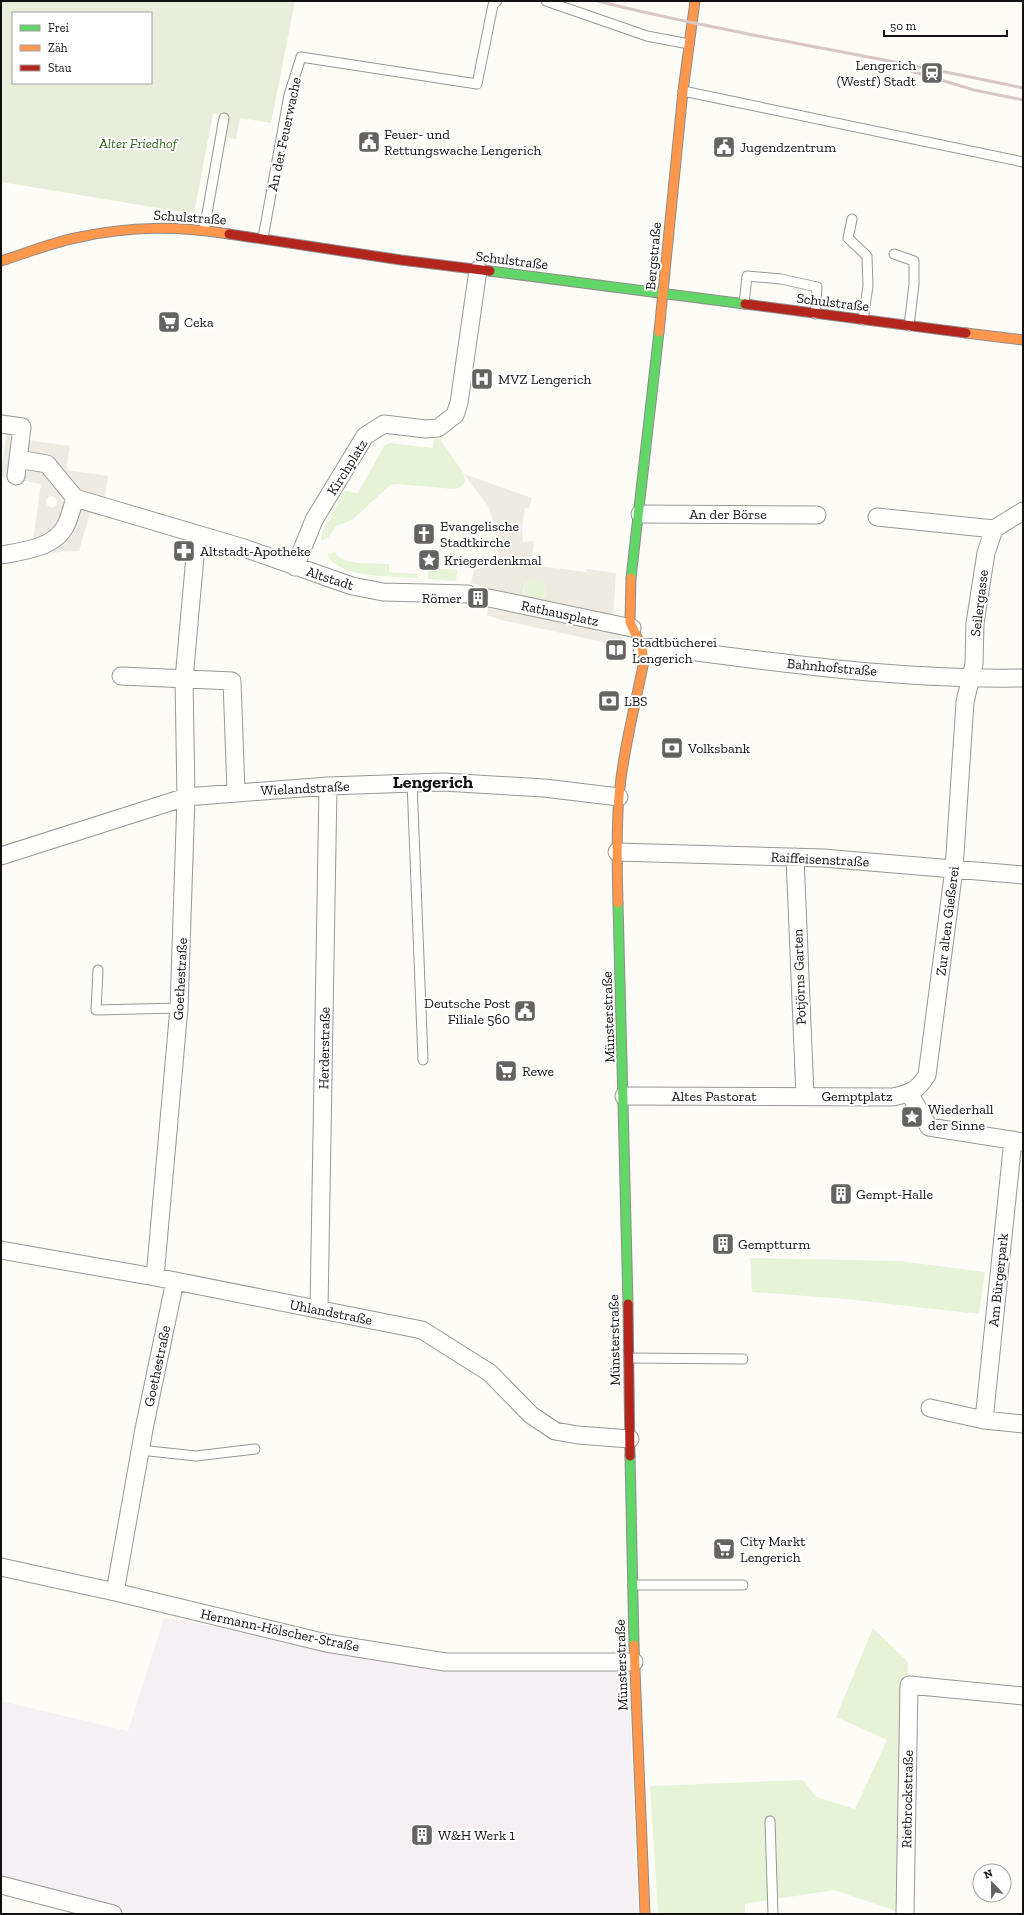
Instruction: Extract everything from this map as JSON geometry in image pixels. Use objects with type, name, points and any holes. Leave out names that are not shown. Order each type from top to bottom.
[{"type":"street","name":"Bergstraße","points":[[640,514],[683,91],[695,1]]},
{"type":"street","name":"Schulstraße","points":[[1,261],[79,237],[129,229],[166,227],[204,230],[263,238],[393,259],[1023,340]]},
{"type":"street","name":"Kirchplatz","points":[[294,567],[314,520],[365,436],[384,424],[425,429],[438,428],[455,415],[459,402],[478,270]]},
{"type":"street","points":[[1,424],[22,427],[17,468],[47,464],[75,498],[66,524],[60,534],[49,542],[36,548],[3,555]]},
{"type":"street","name":"Altstadt","points":[[75,498],[244,548],[294,567],[352,586],[383,592],[468,594]]},
{"type":"street","points":[[876,517],[994,529],[1023,511]]},
{"type":"street","name":"An der Börse","points":[[640,514],[817,514]]},
{"type":"street","points":[[640,514],[630,584],[630,614],[632,628],[642,648]]},
{"type":"street","name":"Seilergasse","points":[[964,742],[965,702],[974,664],[975,623],[984,561],[994,529]]},
{"type":"street","points":[[184,679],[197,534]]},
{"type":"street","name":"Rathausplatz","points":[[489,598],[632,628]]},
{"type":"street","name":"Bahnhofstraße","points":[[642,648],[658,648],[811,667],[971,679],[1023,678]]},
{"type":"street","name":"Münsterstraße","points":[[642,648],[644,661],[623,767],[619,797],[617,852],[624,1096],[634,1662],[645,1914]]},
{"type":"street","points":[[121,676],[232,682],[236,792]]},
{"type":"street","name":"Goethestraße","points":[[156,1277],[179,1008],[186,797],[184,679]]},
{"type":"street","name":"Zur alten Gießerei","points":[[910,1093],[920,1086],[927,1075],[954,870],[964,742]]},
{"type":"street","name":"Wielandstraße","points":[[1,856],[186,797],[236,792],[328,786],[443,782],[544,788],[619,797]]},
{"type":"street","name":"Herderstraße","points":[[319,1309],[328,786]]},
{"type":"street","name":"Raiffeisenstraße","points":[[617,852],[823,858],[1023,875]]},
{"type":"street","name":"Potjörns Garten","points":[[795,857],[805,1096]]},
{"type":"street","points":[[910,1093],[928,1127],[1018,1141]]},
{"type":"street","name":"Gemptplatz","points":[[805,1096],[893,1097],[910,1093]]},
{"type":"street","name":"Altes Pastorat","points":[[624,1096],[805,1096]]},
{"type":"street","name":"Am Bürgerpark","points":[[984,1420],[1018,1141]]},
{"type":"street","name":"Uhlandstraße","points":[[1,1250],[156,1277],[422,1330],[490,1373],[531,1415],[555,1431],[578,1435],[630,1438]]},
{"type":"street","name":"Goethestraße","points":[[115,1592],[140,1450],[175,1281]]},
{"type":"street","points":[[930,1408],[984,1420],[1023,1424]]},
{"type":"street","name":"Hermann-Hölscher-Straße","points":[[1,1567],[115,1592],[326,1643],[354,1645],[445,1662],[634,1662]]},
{"type":"street","name":"Rietbrockstraße","points":[[904,1914],[909,1685],[1023,1696]]},
{"type":"street","points":[[1,1885],[113,1914]]},
{"type":"lane","name":"An der Feuerwache","points":[[263,238],[289,95],[301,58],[477,84],[493,5],[497,1]]},
{"type":"lane","points":[[546,1],[647,36],[689,44]]},
{"type":"lane","points":[[683,91],[1023,162]]},
{"type":"lane","points":[[204,230],[224,118]]},
{"type":"lane","points":[[852,219],[848,238],[867,256],[868,286],[863,320]]},
{"type":"lane","points":[[894,254],[914,261],[914,284],[909,326]]},
{"type":"lane","points":[[744,304],[748,276],[781,279],[817,287],[815,314]]},
{"type":"lane","points":[[412,782],[423,1060]]},
{"type":"lane","points":[[98,970],[96,1010],[179,1008]]},
{"type":"lane","points":[[629,1358],[743,1359]]},
{"type":"lane","points":[[140,1450],[196,1456],[255,1449]]},
{"type":"lane","points":[[633,1585],[743,1585]]},
{"type":"lane","points":[[770,1822],[773,1914]]},
{"type":"shaded area","points":[[1,414],[30,418],[27,440],[70,446],[66,470],[108,476],[102,517],[90,513],[79,551],[59,552],[15,562],[17,543],[33,541],[41,484],[1,477],[6,435],[1,434]],"holes":[[[50,496],[54,497],[57,501],[57,505],[52,508],[46,504],[46,500]]]},
{"type":"shaded area","points":[[464,474],[532,498],[529,508],[525,508],[522,528],[523,542],[534,541],[531,565],[586,572],[587,569],[616,573],[613,619],[626,647],[501,620],[487,615],[491,590],[471,583],[474,570],[486,567],[498,555],[498,535],[488,506]],"holes":[[[537,579],[545,585],[545,596],[539,601],[526,598],[523,591],[525,584],[530,580]]]},
{"type":"shaded area","points":[[164,1618],[443,1665],[628,1663],[638,1914],[132,1914],[80,1898],[1,1887],[1,1701],[128,1731]]},
{"type":"green space","name":"Alter Friedhof","points":[[1,1],[295,1],[271,123],[240,118],[236,139],[226,137],[229,116],[213,113],[194,214],[1,182]]},
{"type":"green space","points":[[434,438],[440,439],[464,474],[465,482],[461,487],[454,489],[397,484],[390,485],[352,520],[336,526],[329,537],[321,541],[322,533],[344,491],[358,493],[384,446],[390,443],[433,448]]},
{"type":"green space","points":[[335,552],[344,560],[359,563],[389,564],[389,572],[418,574],[418,578],[368,575],[355,572],[334,563],[327,555]]},
{"type":"green space","points":[[428,568],[457,570],[456,581],[428,579]]},
{"type":"green space","points":[[535,579],[543,582],[546,590],[543,598],[535,601],[527,598],[524,590],[527,582]]},
{"type":"green space","points":[[750,1258],[900,1261],[985,1272],[979,1314],[846,1299],[752,1292]]},
{"type":"green space","points":[[873,1628],[908,1662],[902,1913],[834,1890],[745,1904],[745,1914],[658,1914],[650,1786],[803,1780],[816,1797],[855,1809],[887,1740],[836,1717]]},
{"type":"railway","points":[[598,1],[698,24],[1023,88]]},
{"type":"railway","points":[[901,68],[974,90],[1023,100]]},
{"type":"traffic: fast","points":[[490,271],[745,304]]},
{"type":"traffic: fast","points":[[631,578],[659,332]]},
{"type":"traffic: fast","points":[[618,903],[628,1304]]},
{"type":"traffic: fast","points":[[630,1456],[634,1645]]},
{"type":"traffic: slow","points":[[659,332],[683,91],[695,1]]},
{"type":"traffic: slow","points":[[1,261],[70,239],[99,233],[154,228],[210,231],[229,234]]},
{"type":"traffic: slow","points":[[966,333],[1023,340]]},
{"type":"traffic: slow","points":[[618,903],[617,836],[619,796],[626,745],[644,661],[642,648],[630,622],[631,578]]},
{"type":"traffic: slow","points":[[634,1645],[645,1914]]},
{"type":"traffic: jam","points":[[229,234],[401,260],[490,271]]},
{"type":"traffic: jam","points":[[745,304],[966,333]]},
{"type":"traffic: jam","points":[[628,1304],[630,1456]]},
{"type":"place","name":"Lengerich (Westf) Stadt","points":[[932,73]]},
{"type":"place","name":"Feuer- und Rettungswache Lengerich","points":[[369,142]]},
{"type":"place","name":"Jugendzentrum","points":[[724,147]]},
{"type":"place","name":"Ceka","points":[[169,322]]},
{"type":"place","name":"MVZ Lengerich","points":[[482,379]]},
{"type":"place","name":"Evangelische Stadtkirche","points":[[424,534]]},
{"type":"place","name":"Altstadt-Apotheke","points":[[184,551]]},
{"type":"place","name":"Kriegerdenkmal","points":[[429,560]]},
{"type":"place","name":"Römer","points":[[478,598]]},
{"type":"place","name":"Stadtbücherei Lengerich","points":[[616,650]]},
{"type":"place","name":"LBS","points":[[609,701]]},
{"type":"place","name":"Volksbank","points":[[672,748]]},
{"type":"place","name":"Deutsche Post Filiale 560","points":[[525,1011]]},
{"type":"place","name":"Rewe","points":[[506,1071]]},
{"type":"place","name":"Wiederhall der Sinne","points":[[912,1117]]},
{"type":"place","name":"Gempt-Halle","points":[[841,1194]]},
{"type":"place","name":"Gemptturm","points":[[723,1244]]},
{"type":"place","name":"City Markt Lengerich","points":[[724,1549]]},
{"type":"place","name":"W&H Werk 1","points":[[422,1835]]},
{"type":"district","name":"Lengerich","points":[[433,782]]}]
